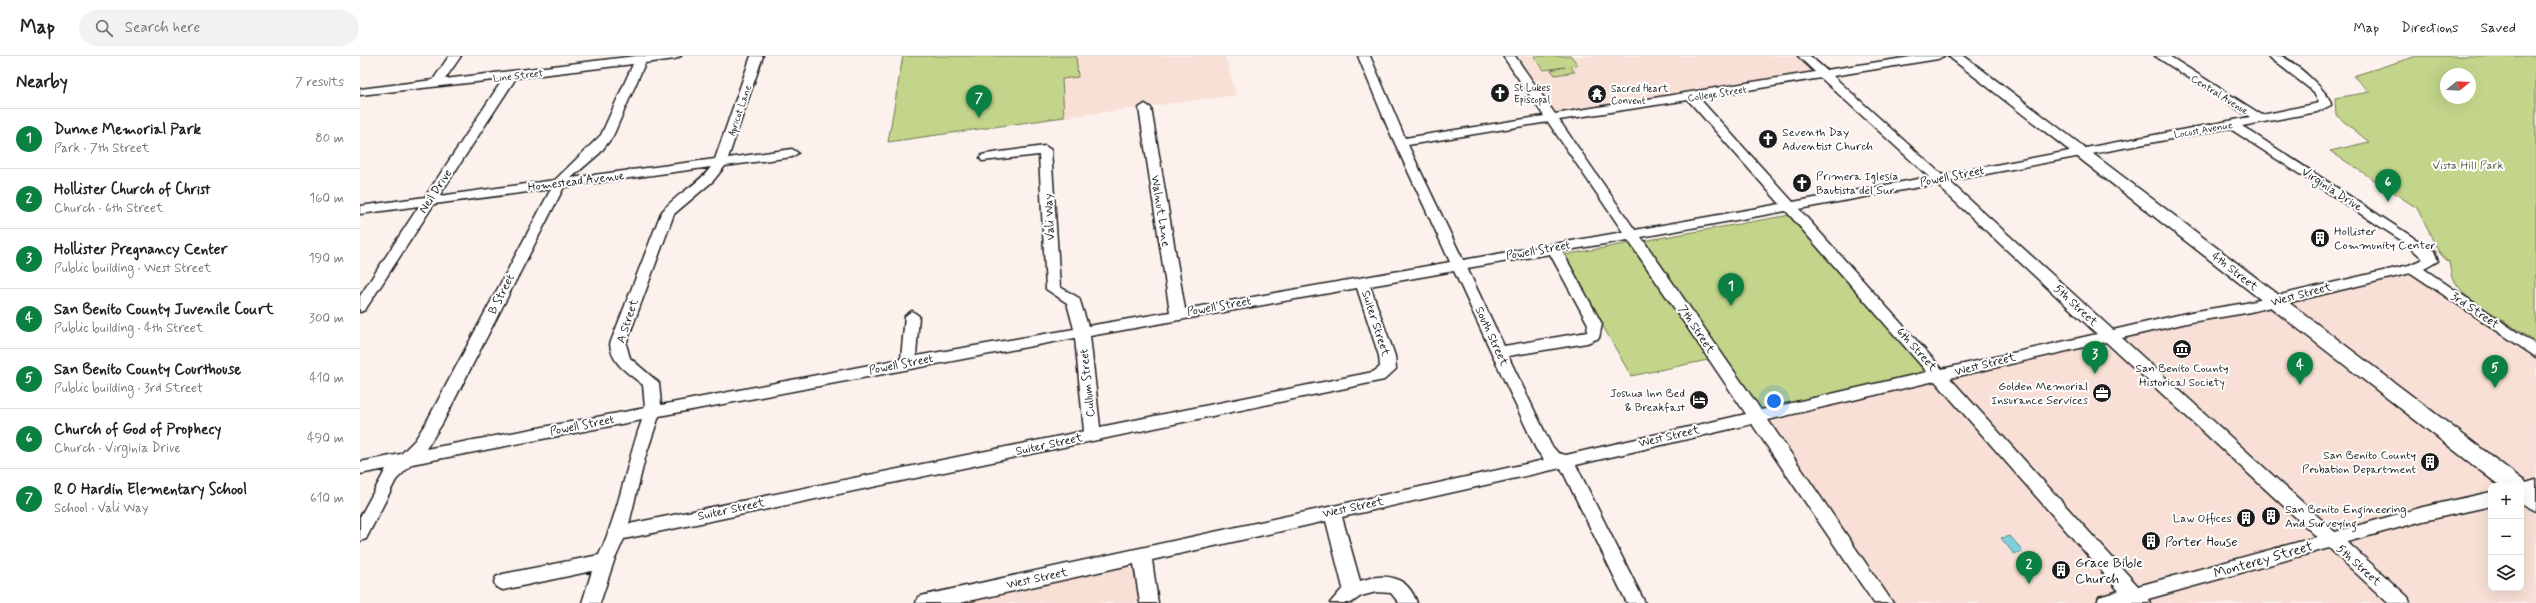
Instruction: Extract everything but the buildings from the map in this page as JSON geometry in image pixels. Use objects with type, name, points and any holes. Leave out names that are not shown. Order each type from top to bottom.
[{"type":"main road","name":"4th Street","points":[[1955,56],[2273,302],[2511,483]]},
{"type":"main road","points":[[2524,493],[2536,502]]},
{"type":"street","points":[[436,84],[455,56]]},
{"type":"street","name":"Line Street","points":[[360,92],[511,76],[641,58],[676,56]]},
{"type":"street","name":"Apricot Lane","points":[[720,163],[757,56]]},
{"type":"street","name":"South Street","points":[[1364,56],[1401,142],[1544,449],[1553,458],[1566,460]]},
{"type":"street","name":"7th Street","points":[[1509,56],[1632,234],[1755,417],[1884,603]]},
{"type":"street","name":"5th Street","points":[[1804,56],[2109,336],[2222,436],[2331,540],[2401,603]]},
{"type":"street","name":"College Street","points":[[1401,142],[1825,76],[1938,56]]},
{"type":"street","name":"Central Avenue","points":[[2161,56],[2259,118]]},
{"type":"street","name":"Locust Avenue","points":[[2080,152],[2316,108],[2323,106],[2326,103],[2318,90],[2274,56]]},
{"type":"street","name":"B Street","points":[[360,534],[390,476],[421,444],[434,424],[560,183],[569,172],[601,144],[614,120],[641,58]]},
{"type":"street","name":"Neil Drive","points":[[360,307],[511,76]]},
{"type":"street","name":"6th Street","points":[[1692,96],[1791,206],[2137,599]]},
{"type":"street","name":"Walnut Lane","points":[[1145,108],[1178,313]]},
{"type":"street","name":"Virginia Drive","points":[[2231,124],[2426,252],[2431,261],[2413,268]]},
{"type":"street","name":"Vali Way","points":[[986,158],[1045,150],[1053,289],[1074,301],[1082,331]]},
{"type":"street","name":"Powell Street","points":[[360,468],[653,411],[1178,313],[1791,206],[2080,152]]},
{"type":"street","name":"Homestead Avenue","points":[[360,210],[792,153]]},
{"type":"street","name":"A Street","points":[[591,603],[605,561],[618,533],[636,458],[653,411],[651,383],[624,363],[618,355],[618,344],[668,213],[680,200],[712,177],[720,163]]},
{"type":"street","points":[[1500,352],[1587,338],[1594,334],[1595,324],[1553,247]]},
{"type":"street","name":"West Street","points":[[925,603],[1941,376],[2191,317],[2273,302],[2413,268]]},
{"type":"street","name":"3rd Street","points":[[2413,268],[2536,352]]},
{"type":"street","name":"Suiter Street","points":[[618,533],[1093,434],[1362,381],[1382,374],[1389,365],[1388,356],[1362,282]]},
{"type":"street","points":[[908,363],[912,316]]},
{"type":"street","name":"Cullum Street","points":[[1082,331],[1093,434]]},
{"type":"street","points":[[1566,460],[1636,603]]},
{"type":"street","points":[[2524,490],[2536,487]]},
{"type":"street","name":"Monterey Street","points":[[2106,603],[2137,599],[2331,540],[2423,514],[2488,500]]},
{"type":"street","points":[[1332,512],[1353,590]]},
{"type":"street","points":[[1142,555],[1148,603]]},
{"type":"street","points":[[503,582],[605,561]]},
{"type":"street","points":[[1339,603],[1344,595],[1353,590],[1390,585],[1402,589],[1408,597],[1408,603]]},
{"type":"shaded area","points":[[903,56],[1225,56],[1236,95],[891,140]]},
{"type":"shaded area","points":[[1511,56],[1801,56],[1821,75],[1555,117]]},
{"type":"shaded area","points":[[2413,268],[2536,350],[2536,603],[1885,603],[1755,417]]},
{"type":"shaded area","points":[[1142,555],[1149,603],[925,603]]},
{"type":"green space","points":[[903,56],[1076,56],[1078,77],[1062,79],[1064,117],[888,142]]},
{"type":"green space","points":[[1534,56],[1571,56],[1578,65],[1570,66],[1575,72],[1555,75],[1551,70],[1565,67],[1544,70]]},
{"type":"green space","name":"Vista Hill Park","points":[[2417,56],[2536,56],[2536,342],[2466,296],[2452,278],[2449,261],[2447,261],[2439,252],[2417,208],[2330,151],[2369,142],[2336,115],[2335,98],[2370,92],[2353,76]]},
{"type":"green space","points":[[1790,215],[1930,372],[1760,412],[1722,357],[1631,376],[1563,255]]},
{"type":"water","points":[[2010,536],[2023,551],[2014,554],[2001,538]]},
{"type":"place","name":"St Lukes Episcopal","points":[[1500,93]]},
{"type":"place","name":"Sacred Heart Convent","points":[[1597,94]]},
{"type":"place","name":"R O Hardin Elementary School","points":[[979,118]]},
{"type":"place","name":"Seventh Day Adventist Church","points":[[1768,139]]},
{"type":"place","name":"Primera Iglesia Bautista del Sur","points":[[1802,183]]},
{"type":"place","name":"Church of God of Prophecy","points":[[2388,202]]},
{"type":"place","name":"Hollister Community Center","points":[[2320,238]]},
{"type":"place","name":"Dunne Memorial Park","points":[[1731,306]]},
{"type":"place","name":"San Benito County Historical Society","points":[[2182,349]]},
{"type":"place","name":"Hollister Pregnancy Center","points":[[2095,374]]},
{"type":"place","name":"San Benito County Juvenile Court","points":[[2300,385]]},
{"type":"place","name":"San Benito County Courthouse","points":[[2495,388]]},
{"type":"place","name":"Golden Memorial Insurance Services","points":[[2102,393]]},
{"type":"place","name":"Joshua Inn Bed & Breakfast","points":[[1699,400]]},
{"type":"place","name":"San Benito County Probation Department","points":[[2430,462]]},
{"type":"place","name":"San Benito Engineering And Surveying","points":[[2271,516]]},
{"type":"place","name":"Law Offices","points":[[2246,518]]},
{"type":"place","name":"Porter House","points":[[2151,541]]},
{"type":"place","name":"Grace Bible Church","points":[[2061,570]]},
{"type":"place","name":"Hollister Church of Christ","points":[[2029,584]]}]
